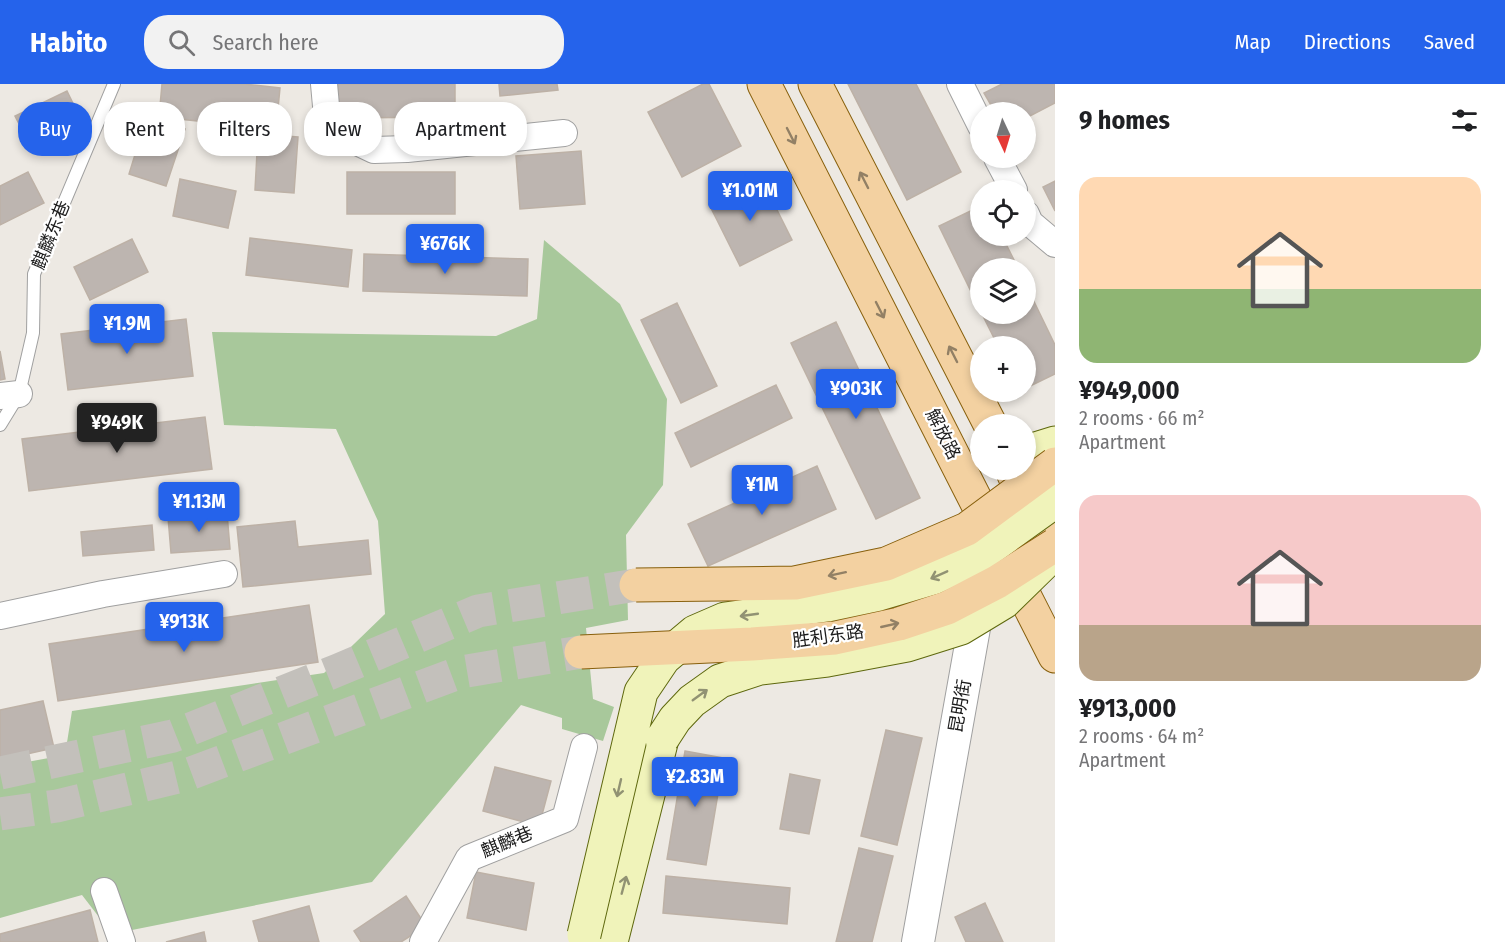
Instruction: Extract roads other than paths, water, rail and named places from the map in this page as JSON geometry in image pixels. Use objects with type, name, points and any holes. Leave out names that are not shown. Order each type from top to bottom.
[{"type":"main road","name":"解放路","points":[[764,84],[1055,656]]},
{"type":"main road","points":[[815,84],[985,414]]},
{"type":"main road","points":[[1036,449],[1055,443]]},
{"type":"main road","points":[[636,585],[795,583],[885,564],[967,529],[1055,464]]},
{"type":"main road","points":[[592,940],[662,739],[675,718],[692,700],[720,681],[760,668],[827,660],[907,645],[961,628],[1004,602],[1055,555],[1046,496],[1025,480]]},
{"type":"main road","points":[[592,940],[641,692],[664,658],[694,632],[725,619],[827,605],[879,594],[933,578],[976,558],[1047,507],[1046,496]]},
{"type":"main road","name":"胜利东路","points":[[581,652],[752,645],[835,638],[888,626],[947,608],[997,582],[1055,545]]},
{"type":"street","points":[[324,84],[328,128],[374,150],[407,149],[564,133]]},
{"type":"street","points":[[960,84],[970,104]]},
{"type":"street","points":[[1036,228],[1055,244]]},
{"type":"street","name":"昆明街","points":[[918,942],[1002,480]]},
{"type":"street","points":[[0,616],[103,594],[224,574]]},
{"type":"street","name":"麒麟巷","points":[[423,942],[469,858],[565,819],[584,747]]},
{"type":"street","points":[[104,891],[122,942]]},
{"type":"lane","name":"麒麟东巷","points":[[0,425],[33,333],[34,274],[114,84]]},
{"type":"tunnel","points":[[0,773],[173,736],[478,611],[636,585]]},
{"type":"tunnel","points":[[0,814],[57,806],[186,775],[461,672],[581,652]]}]
